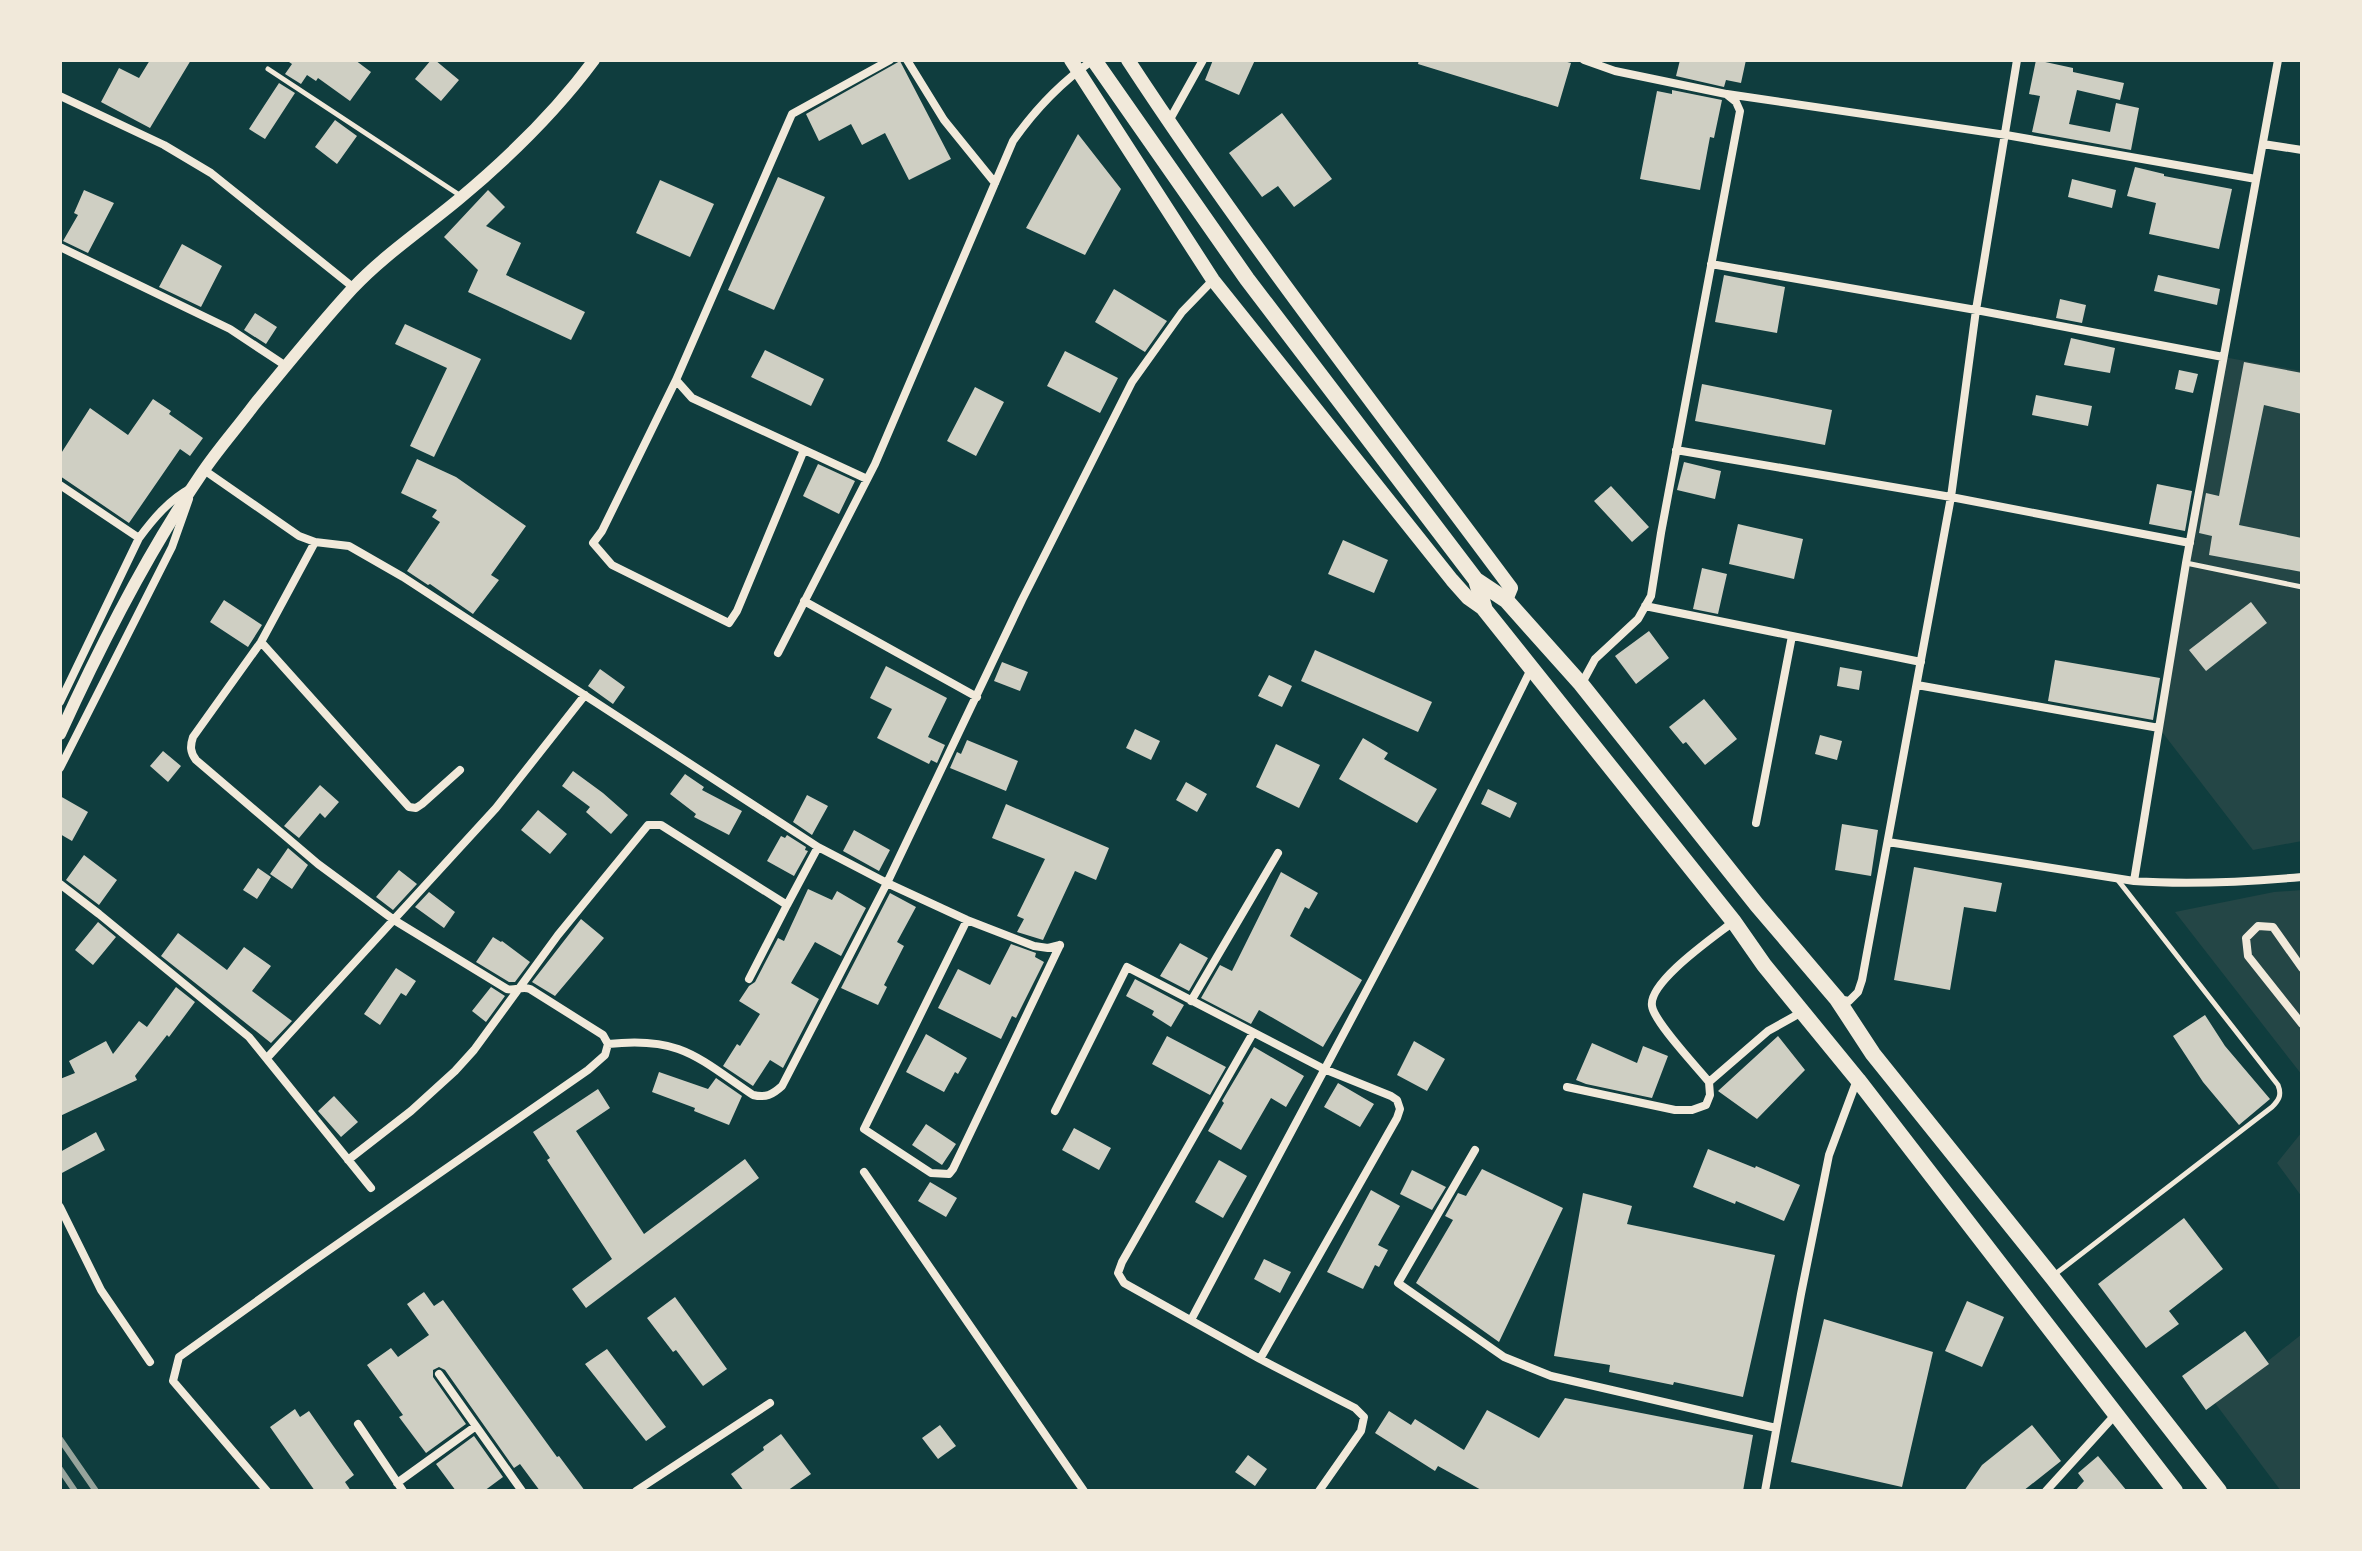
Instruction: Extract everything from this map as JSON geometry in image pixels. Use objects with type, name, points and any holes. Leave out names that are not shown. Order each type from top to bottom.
[{"type":"highway","points":[[1094,60],[1247,279],[1476,580],[1506,600],[1581,684],[1757,905],[1837,999],[1873,1054],[2219,1491]]},
{"type":"highway","points":[[1476,580],[1485,610],[1858,1080],[2175,1491]]},
{"type":"main road","points":[[1128,60],[1247,232],[1511,588],[1506,600]]},
{"type":"main road","points":[[1074,66],[1213,280],[1452,580],[1468,598],[1485,610]]},
{"type":"street","points":[[60,734],[107,633],[144,566],[204,470],[286,366],[354,288],[462,197],[550,114],[594,60]]},
{"type":"street","points":[[804,450],[737,611],[729,623],[612,565],[593,543],[602,531],[676,380],[792,114],[890,60]]},
{"type":"street","points":[[907,60],[944,120],[995,183]]},
{"type":"street","points":[[778,653],[867,479],[1013,141],[1074,66],[1094,60]]},
{"type":"street","points":[[1169,122],[1203,60]]},
{"type":"street","points":[[1584,60],[1615,71],[1726,94],[2006,135],[2256,179]]},
{"type":"street","points":[[1837,999],[1849,1001],[1858,992],[1862,980],[1951,497],[1976,310],[2017,60]]},
{"type":"street","points":[[2134,881],[2186,563],[2278,60]]},
{"type":"street","points":[[1581,684],[1595,659],[1638,619],[1651,596],[1740,111],[1736,102],[1726,94]]},
{"type":"street","points":[[60,96],[164,145],[211,173],[354,288]]},
{"type":"street","points":[[2263,144],[2302,150]]},
{"type":"street","points":[[60,247],[230,329],[286,366]]},
{"type":"street","points":[[1711,264],[2223,357]]},
{"type":"street","points":[[608,1044],[669,1045],[689,1052],[753,1095],[764,1097],[782,1086],[887,883],[1022,600],[1132,382],[1182,312],[1213,280]]},
{"type":"street","points":[[676,380],[692,398],[867,479]]},
{"type":"street","points":[[1676,450],[1951,497],[2190,543]]},
{"type":"street","points":[[204,470],[288,529],[315,542],[336,543],[362,552],[818,847],[967,920],[1034,946],[1048,948],[1060,945],[953,1169],[949,1174],[939,1175],[931,1173],[864,1129],[967,920]]},
{"type":"street","points":[[60,485],[139,538]]},
{"type":"street","points":[[60,702],[139,538],[155,516],[193,487]]},
{"type":"street","points":[[60,768],[172,547],[193,487]]},
{"type":"street","points":[[267,1491],[173,1381],[179,1357],[588,1070],[605,1055],[608,1044],[603,1035],[530,989],[507,989],[394,920],[318,864],[192,754],[190,745],[193,737],[261,642],[315,542]]},
{"type":"street","points":[[804,601],[977,697]]},
{"type":"street","points":[[1645,606],[1921,662]]},
{"type":"street","points":[[1756,823],[1792,636]]},
{"type":"street","points":[[261,642],[409,807],[416,808],[422,804],[460,770]]},
{"type":"street","points":[[1191,1320],[1461,813],[1531,668]]},
{"type":"street","points":[[1917,685],[2159,728]]},
{"type":"street","points":[[267,1058],[496,808],[585,695]]},
{"type":"street","points":[[348,1160],[411,1111],[474,1050],[558,935],[648,825],[661,825],[787,905]]},
{"type":"street","points":[[1888,842],[2134,881],[2244,882],[2302,877]]},
{"type":"street","points":[[749,979],[818,847]]},
{"type":"street","points":[[1191,1001],[1278,853]]},
{"type":"street","points":[[60,884],[249,1037],[371,1188]]},
{"type":"street","points":[[1567,1087],[1675,1110],[1692,1110],[1706,1105],[1710,1095],[1709,1082],[1657,1018],[1651,1005],[1654,990],[1665,977],[1734,922]]},
{"type":"street","points":[[2302,968],[2273,927],[2258,926],[2246,938],[2248,956],[2302,1024]]},
{"type":"street","points":[[1055,1111],[1127,967],[1324,1069],[1397,1100],[1400,1109],[1260,1359]]},
{"type":"street","points":[[1709,1082],[1768,1031],[1803,1012]]},
{"type":"street","points":[[1253,1033],[1118,1273],[1124,1283],[1355,1408],[1364,1417],[1361,1431],[1319,1491]]},
{"type":"street","points":[[1765,1491],[1829,1155],[1858,1080]]},
{"type":"street","points":[[1475,1150],[1398,1283],[1504,1357],[1526,1367],[1551,1376],[1776,1428]]},
{"type":"street","points":[[864,1172],[1084,1491]]},
{"type":"street","points":[[60,1207],[101,1290],[150,1362]]},
{"type":"street","points":[[439,1374],[522,1491]]},
{"type":"street","points":[[636,1491],[770,1403]]},
{"type":"street","points":[[2046,1491],[2117,1413]]},
{"type":"street","points":[[358,1424],[400,1487],[476,1426]]},
{"type":"lane","points":[[268,69],[462,197]]},
{"type":"lane","points":[[2186,563],[2302,587]]},
{"type":"lane","points":[[2052,1277],[2272,1107],[2281,1093],[2278,1085],[2117,878]]},
{"type":"shaded area","points":[[2223,357],[2302,371],[2302,841],[2253,850],[2159,728]]},
{"type":"shaded area","points":[[2302,890],[2302,1075],[2175,912],[2274,892]]},
{"type":"shaded area","points":[[2302,1132],[2302,1197],[2277,1163]]},
{"type":"shaded area","points":[[2302,1334],[2302,1491],[2281,1491],[2215,1403]]},
{"type":"building","points":[[150,60],[191,60],[150,128],[101,102],[119,68],[139,78]]},
{"type":"building","points":[[286,60],[355,60],[371,72],[350,101],[318,78],[316,81],[307,75],[301,84],[285,74],[292,64]]},
{"type":"building","points":[[431,60],[459,80],[441,101],[415,79]]},
{"type":"building","points":[[1213,60],[1255,60],[1239,95],[1205,80]]},
{"type":"building","points":[[1419,60],[1560,60],[1571,63],[1558,107],[1418,64]]},
{"type":"building","points":[[1680,60],[1746,60],[1741,83],[1726,80],[1724,87],[1676,76]]},
{"type":"building","points":[[2036,60],[2124,83],[2120,100],[2077,90],[2069,124],[2110,132],[2116,103],[2139,108],[2131,150],[2032,132],[2040,96],[2029,94]]},
{"type":"building","points":[[900,61],[951,159],[909,180],[885,133],[862,145],[851,124],[819,141],[806,114]]},
{"type":"building","points":[[279,83],[295,93],[265,139],[249,129]]},
{"type":"building","points":[[1672,90],[1722,100],[1714,138],[1710,137],[1700,190],[1640,179],[1657,91],[1672,94]]},
{"type":"building","points":[[1282,113],[1332,179],[1294,207],[1278,186],[1262,197],[1229,153]]},
{"type":"building","points":[[335,120],[357,136],[337,164],[315,147]]},
{"type":"building","points":[[1078,134],[1121,189],[1085,255],[1026,228]]},
{"type":"building","points":[[2135,167],[2232,189],[2219,249],[2149,234],[2156,203],[2127,196]]},
{"type":"building","points":[[778,177],[825,197],[774,310],[728,290]]},
{"type":"building","points":[[2072,179],[2116,190],[2112,208],[2068,197]]},
{"type":"building","points":[[660,180],[714,204],[690,257],[636,233]]},
{"type":"building","points":[[84,190],[114,203],[88,253],[63,241],[78,215],[74,213]]},
{"type":"building","points":[[488,190],[505,207],[486,226],[521,243],[506,275],[585,312],[571,340],[468,292],[478,270],[444,237]]},
{"type":"building","points":[[182,244],[222,266],[201,307],[159,287]]},
{"type":"building","points":[[1724,275],[1785,287],[1777,333],[1715,322]]},
{"type":"building","points":[[2158,275],[2220,289],[2217,305],[2154,291]]},
{"type":"building","points":[[1114,289],[1167,321],[1145,352],[1095,322]]},
{"type":"building","points":[[2060,299],[2086,305],[2082,323],[2056,318]]},
{"type":"building","points":[[255,313],[277,327],[266,344],[244,330]]},
{"type":"building","points":[[405,324],[481,359],[434,457],[410,446],[447,368],[395,344]]},
{"type":"building","points":[[2071,338],[2115,348],[2110,373],[2064,365]]},
{"type":"building","points":[[765,350],[824,379],[811,406],[751,377]]},
{"type":"building","points":[[1065,351],[1118,378],[1100,413],[1047,386]]},
{"type":"building","points":[[2244,362],[2302,373],[2302,414],[2264,405],[2239,525],[2302,538],[2302,572],[2209,555],[2212,536],[2199,533],[2206,493],[2219,496]]},
{"type":"building","points":[[2179,370],[2198,374],[2193,393],[2175,389]]},
{"type":"building","points":[[1702,384],[1832,410],[1825,445],[1695,421]]},
{"type":"building","points":[[975,387],[1004,402],[976,456],[947,441]]},
{"type":"building","points":[[2036,395],[2092,406],[2088,426],[2032,415]]},
{"type":"building","points":[[153,399],[203,438],[190,456],[180,449],[129,523],[60,476],[60,455],[90,408],[128,435]]},
{"type":"building","points":[[417,459],[456,477],[526,526],[491,575],[499,580],[473,614],[407,571],[440,522],[432,517],[437,510],[401,493]]},
{"type":"building","points":[[1684,462],[1721,471],[1715,499],[1677,490]]},
{"type":"building","points":[[818,464],[855,481],[839,514],[803,496]]},
{"type":"building","points":[[2157,484],[2192,491],[2185,531],[2149,524]]},
{"type":"building","points":[[1611,486],[1649,527],[1632,542],[1594,501]]},
{"type":"building","points":[[1738,524],[1803,539],[1794,579],[1729,564]]},
{"type":"building","points":[[1343,540],[1388,560],[1374,593],[1328,574]]},
{"type":"building","points":[[1702,568],[1727,574],[1718,614],[1693,609]]},
{"type":"building","points":[[224,600],[262,625],[248,647],[210,622]]},
{"type":"building","points":[[2251,602],[2267,623],[2206,671],[2189,650]]},
{"type":"building","points":[[1649,631],[1669,658],[1636,684],[1615,656]]},
{"type":"building","points":[[1315,650],[1432,702],[1418,732],[1301,681]]},
{"type":"building","points":[[2055,660],[2160,678],[2153,720],[2048,701]]},
{"type":"building","points":[[1002,662],[1028,672],[1020,691],[994,681]]},
{"type":"building","points":[[886,666],[947,698],[928,737],[945,745],[937,763],[931,760],[929,764],[877,738],[892,709],[870,698]]},
{"type":"building","points":[[1840,667],[1862,671],[1859,690],[1837,686]]},
{"type":"building","points":[[600,669],[625,687],[613,704],[588,686]]},
{"type":"building","points":[[1269,675],[1292,686],[1282,707],[1258,696]]},
{"type":"building","points":[[1704,699],[1737,739],[1705,765],[1669,727]]},
{"type":"building","points":[[1135,729],[1160,741],[1151,760],[1126,748]]},
{"type":"building","points":[[1820,735],[1842,741],[1837,760],[1815,754]]},
{"type":"building","points":[[1363,738],[1388,753],[1384,759],[1437,789],[1417,823],[1339,779]]},
{"type":"building","points":[[967,740],[1018,761],[1006,791],[950,768]]},
{"type":"building","points":[[1276,744],[1320,765],[1299,808],[1256,787]]},
{"type":"building","points":[[163,751],[181,766],[168,782],[150,766]]},
{"type":"building","points":[[573,771],[628,815],[611,834],[586,812],[590,807],[562,786]]},
{"type":"building","points":[[685,774],[704,787],[702,790],[742,811],[729,835],[694,817],[696,814],[670,794]]},
{"type":"building","points":[[1186,782],[1207,794],[1197,812],[1176,800]]},
{"type":"building","points":[[320,785],[339,802],[325,818],[320,813],[299,838],[284,826]]},
{"type":"building","points":[[1488,789],[1517,803],[1510,818],[1481,804]]},
{"type":"building","points":[[807,795],[828,806],[812,835],[793,822]]},
{"type":"building","points":[[60,796],[88,812],[72,841],[60,834]]},
{"type":"building","points":[[1006,804],[1109,848],[1096,880],[1075,871],[1043,940],[1017,932],[1024,919],[1017,916],[1045,859],[992,838]]},
{"type":"building","points":[[538,810],[567,834],[550,854],[521,830]]},
{"type":"building","points":[[1842,824],[1878,830],[1871,876],[1835,870]]},
{"type":"building","points":[[854,830],[890,850],[879,871],[843,851]]},
{"type":"building","points":[[787,835],[808,851],[794,876],[767,861],[781,836],[785,838]]},
{"type":"building","points":[[288,848],[308,865],[292,889],[270,874]]},
{"type":"building","points":[[84,855],[117,880],[99,905],[66,880]]},
{"type":"building","points":[[1914,867],[2002,883],[1996,912],[1964,907],[1950,990],[1894,980]]},
{"type":"building","points":[[258,868],[271,877],[257,899],[243,890]]},
{"type":"building","points":[[399,870],[417,884],[393,910],[376,897]]},
{"type":"building","points":[[1281,872],[1318,893],[1309,909],[1305,907],[1290,936],[1362,980],[1323,1047],[1259,1010],[1251,1024],[1201,998],[1220,965],[1232,971]]},
{"type":"building","points":[[808,889],[832,900],[837,891],[866,908],[841,956],[815,942],[791,983],[819,999],[783,1068],[770,1060],[753,1086],[723,1066],[760,1014],[739,1001],[755,982],[778,938],[784,941]]},
{"type":"building","points":[[429,892],[455,912],[444,928],[415,907]]},
{"type":"building","points":[[890,893],[916,907],[897,942],[904,946],[884,985],[887,987],[878,1005],[841,988]]},
{"type":"building","points":[[581,919],[604,938],[555,996],[532,982]]},
{"type":"building","points":[[98,922],[116,937],[93,965],[75,950]]},
{"type":"building","points":[[178,933],[227,970],[244,947],[271,966],[252,991],[292,1021],[271,1043],[161,956]]},
{"type":"building","points":[[493,937],[530,962],[515,982],[509,982],[476,962]]},
{"type":"building","points":[[1180,943],[1208,958],[1189,991],[1160,976]]},
{"type":"building","points":[[1011,944],[1036,953],[1035,957],[1044,962],[1016,1018],[1012,1016],[1001,1039],[938,1008],[958,969],[990,985]]},
{"type":"building","points":[[396,968],[416,981],[406,996],[401,993],[380,1025],[364,1014]]},
{"type":"building","points":[[1135,979],[1184,1005],[1171,1027],[1152,1015],[1154,1011],[1126,996]]},
{"type":"building","points":[[176,987],[195,1002],[135,1076],[137,1080],[60,1116],[60,1079],[75,1073],[69,1061],[106,1041],[113,1054],[139,1021],[147,1027]]},
{"type":"building","points":[[491,987],[505,996],[486,1022],[472,1011]]},
{"type":"building","points":[[2205,1015],[2225,1046],[2270,1099],[2239,1125],[2203,1082],[2173,1036]]},
{"type":"building","points":[[926,1034],[967,1058],[944,1092],[906,1072]]},
{"type":"building","points":[[1167,1036],[1226,1067],[1210,1095],[1152,1064]]},
{"type":"building","points":[[1778,1036],[1805,1070],[1757,1119],[1718,1091]]},
{"type":"building","points":[[1414,1041],[1445,1059],[1427,1091],[1397,1075]]},
{"type":"building","points":[[1592,1043],[1637,1063],[1643,1046],[1668,1056],[1652,1098],[1576,1080]]},
{"type":"building","points":[[1254,1047],[1304,1076],[1286,1107],[1271,1098],[1241,1150],[1208,1131]]},
{"type":"building","points":[[659,1072],[708,1089],[716,1078],[742,1096],[729,1125],[652,1092]]},
{"type":"building","points":[[1338,1083],[1374,1104],[1360,1127],[1324,1107]]},
{"type":"building","points":[[598,1089],[610,1108],[576,1131],[644,1234],[745,1159],[759,1178],[586,1308],[572,1289],[612,1259],[547,1160],[550,1158],[533,1132]]},
{"type":"building","points":[[334,1096],[358,1122],[341,1137],[318,1111]]},
{"type":"building","points":[[926,1124],[956,1144],[942,1165],[912,1145]]},
{"type":"building","points":[[1074,1128],[1111,1148],[1099,1170],[1062,1150]]},
{"type":"building","points":[[96,1132],[105,1150],[60,1174],[60,1152]]},
{"type":"building","points":[[1708,1149],[1800,1185],[1784,1221],[1693,1187]]},
{"type":"building","points":[[1219,1160],[1247,1176],[1223,1218],[1195,1202]]},
{"type":"building","points":[[1482,1169],[1563,1208],[1499,1342],[1416,1283],[1453,1220],[1445,1216],[1458,1193],[1466,1196]]},
{"type":"building","points":[[1412,1170],[1446,1187],[1432,1210],[1400,1194]]},
{"type":"building","points":[[930,1182],[957,1198],[946,1217],[918,1201]]},
{"type":"building","points":[[1371,1190],[1400,1206],[1378,1245],[1388,1250],[1379,1267],[1375,1265],[1363,1289],[1327,1272]]},
{"type":"building","points":[[1583,1193],[1632,1206],[1627,1224],[1775,1255],[1743,1397],[1609,1372],[1610,1365],[1554,1356]]},
{"type":"building","points":[[2184,1218],[2223,1269],[2169,1311],[2179,1324],[2146,1348],[2098,1284]]},
{"type":"building","points":[[1264,1259],[1291,1272],[1280,1293],[1254,1279]]},
{"type":"building","points":[[424,1292],[434,1306],[443,1300],[585,1491],[540,1491],[520,1464],[514,1468],[445,1370],[439,1367],[433,1370],[433,1377],[466,1424],[426,1453],[367,1365],[391,1348],[398,1357],[429,1335],[407,1304]]},
{"type":"building","points":[[675,1297],[727,1369],[703,1386],[647,1318]]},
{"type":"building","points":[[1967,1301],[2004,1317],[1982,1367],[1945,1351]]},
{"type":"building","points":[[1824,1319],[1933,1352],[1902,1487],[1791,1462]]},
{"type":"building","points":[[2245,1331],[2269,1364],[2206,1410],[2182,1376]]},
{"type":"building","points":[[607,1349],[666,1427],[646,1441],[585,1364]]},
{"type":"building","points":[[1565,1398],[1753,1435],[1743,1491],[1483,1491],[1438,1466],[1435,1471],[1375,1433],[1389,1411],[1411,1425],[1415,1419],[1464,1450],[1487,1410],[1539,1438]]},
{"type":"building","points":[[295,1409],[300,1417],[309,1411],[354,1475],[345,1482],[351,1491],[315,1491],[270,1427]]},
{"type":"building","points":[[940,1425],[956,1446],[938,1459],[922,1438]]},
{"type":"building","points":[[2032,1425],[2061,1461],[2023,1491],[1964,1491],[1982,1465]]},
{"type":"building","points":[[781,1434],[811,1474],[787,1491],[744,1491],[731,1474]]},
{"type":"building","points":[[474,1436],[503,1477],[484,1491],[456,1491],[436,1464]]},
{"type":"building","points":[[1248,1455],[1267,1469],[1255,1486],[1235,1472]]},
{"type":"building","points":[[2098,1456],[2127,1491],[2075,1491],[2084,1481],[2078,1473]]},
{"type":"railway","points":[[60,1439],[96,1491]]},
{"type":"railway","points":[[60,1469],[75,1491]]}]
